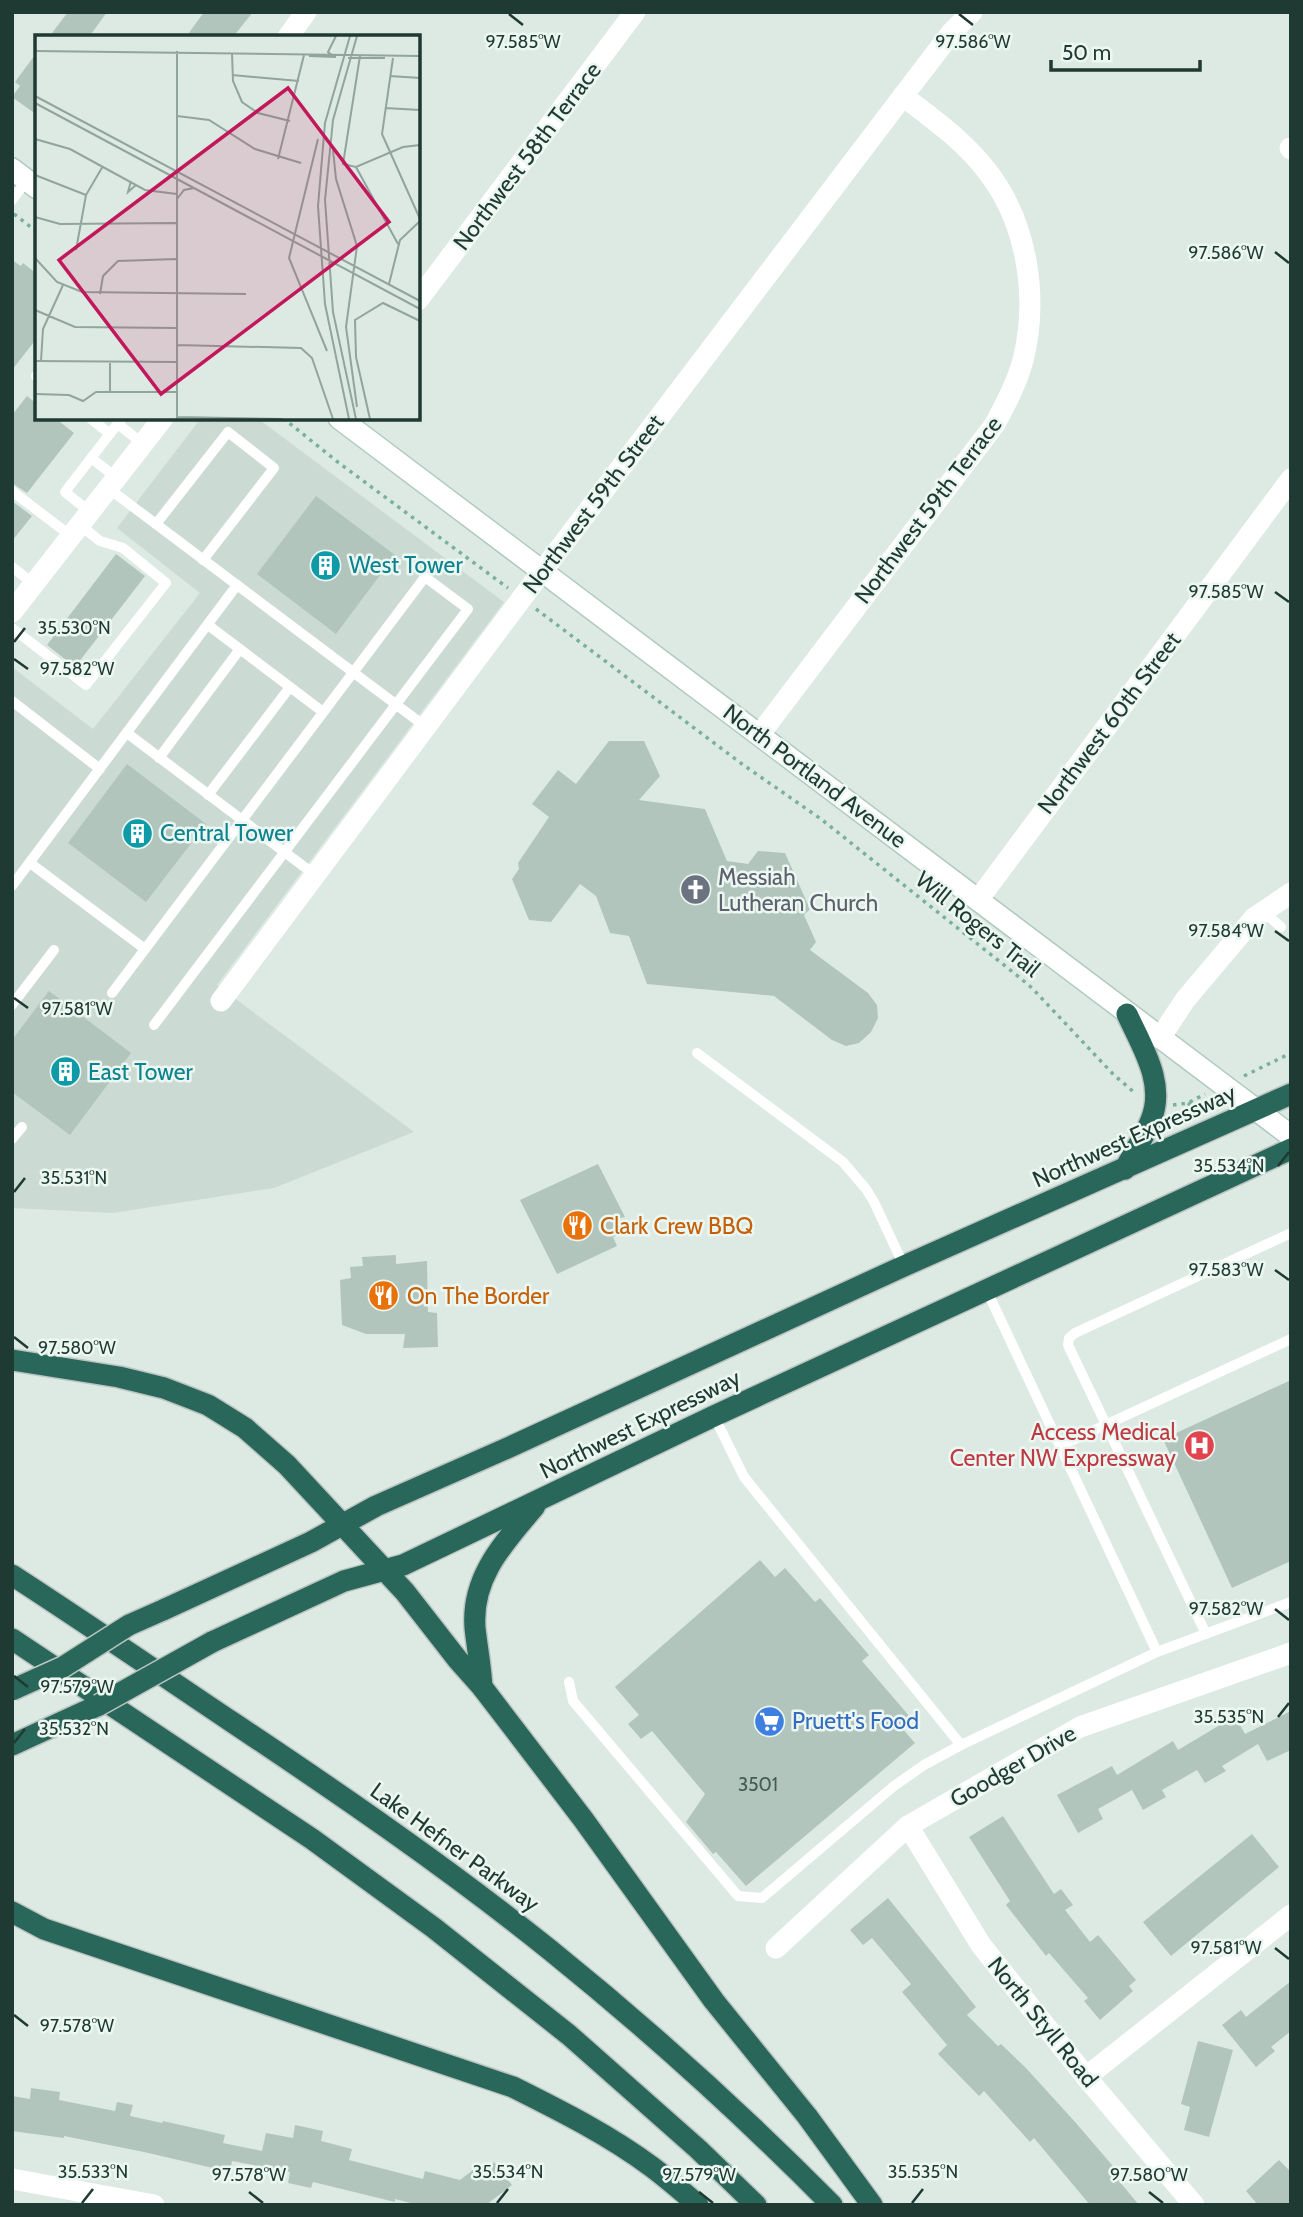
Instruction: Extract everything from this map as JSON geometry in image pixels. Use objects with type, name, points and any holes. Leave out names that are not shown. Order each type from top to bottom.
[{"type":"highway","points":[[1125,1169],[1151,1119],[1156,1097],[1152,1068],[1127,1014]]},
{"type":"highway","name":"Northwest Expressway","points":[[12,1690],[63,1667],[129,1625],[311,1542],[376,1506],[1291,1094]]},
{"type":"highway","name":"Northwest Expressway","points":[[12,1745],[99,1705],[212,1642],[344,1581],[403,1565],[714,1416],[1291,1150]]},
{"type":"highway","points":[[12,1360],[119,1377],[164,1388],[208,1405],[245,1429],[315,1493],[405,1592],[482,1687],[583,1819],[715,2001],[807,2116],[872,2205]]},
{"type":"highway","points":[[482,1687],[475,1627],[476,1603],[484,1576],[496,1552],[539,1502]]},
{"type":"highway","name":"Lake Hefner Parkway","points":[[12,1575],[327,1786],[427,1856],[550,1950],[676,2057],[832,2205]]},
{"type":"highway","points":[[12,1639],[312,1839],[434,1928],[569,2035],[698,2149],[756,2205]]},
{"type":"highway","points":[[12,1912],[44,1929],[513,2087],[602,2134],[653,2168],[698,2205]]},
{"type":"street","points":[[289,35],[306,12]]},
{"type":"street","name":"Northwest 58th Terrace","points":[[420,297],[635,12]]},
{"type":"street","name":"Northwest 59th Street","points":[[220,1001],[952,32],[972,12]]},
{"type":"street","name":"Northwest 59th Terrace","points":[[760,734],[995,424],[1012,393],[1023,359],[1029,320],[1027,260],[1003,194],[972,152],[950,131],[904,96]]},
{"type":"street","points":[[12,612],[161,420]]},
{"type":"street","name":"North Portland Avenue","points":[[342,420],[1291,1136]]},
{"type":"street","name":"Northwest 60th Street","points":[[978,900],[1291,479]]},
{"type":"street","points":[[1160,1038],[1185,1000],[1254,918],[1291,893]]},
{"type":"street","name":"Goodger Drive","points":[[776,1948],[908,1826],[1080,1727],[1291,1653]]},
{"type":"street","name":"North Styll Road","points":[[908,1826],[981,1945],[1086,2077],[1194,2205]]},
{"type":"street","points":[[1086,2077],[1291,1915]]},
{"type":"street","points":[[12,2179],[154,2205]]},
{"type":"lane","points":[[12,200],[25,179]]},
{"type":"lane","points":[[93,420],[110,433]]},
{"type":"lane","points":[[80,524],[65,492],[110,433],[120,421],[143,444]]},
{"type":"lane","points":[[156,524],[228,432],[274,468],[203,559]]},
{"type":"lane","points":[[91,458],[156,524],[426,727]]},
{"type":"lane","points":[[12,491],[80,524],[100,541],[123,548],[166,583],[86,685],[12,628]]},
{"type":"lane","points":[[12,567],[34,584]]},
{"type":"lane","points":[[112,993],[425,578],[468,609],[154,1024]]},
{"type":"lane","points":[[12,887],[237,586]]},
{"type":"lane","points":[[208,625],[323,712]]},
{"type":"lane","points":[[159,758],[240,649]]},
{"type":"lane","points":[[208,795],[290,687]]},
{"type":"lane","points":[[12,701],[100,769]]},
{"type":"lane","points":[[127,733],[315,875]]},
{"type":"lane","points":[[30,863],[145,949]]},
{"type":"lane","points":[[1264,912],[1281,927]]},
{"type":"lane","points":[[12,1005],[54,950]]},
{"type":"lane","points":[[697,1053],[843,1162],[874,1202],[904,1266]]},
{"type":"lane","points":[[12,1139],[22,1127]]},
{"type":"lane","points":[[1206,1634],[1068,1345],[1069,1338],[1075,1332],[1291,1233]]},
{"type":"lane","points":[[987,1291],[1157,1652]]},
{"type":"lane","points":[[1060,1446],[1291,1339]]},
{"type":"lane","points":[[714,1416],[744,1477],[961,1745]]},
{"type":"lane","points":[[569,1682],[573,1701],[738,1896],[762,1898],[894,1786],[924,1765],[1157,1652],[1291,1602]]},
{"type":"path","points":[[16,216],[35,230]]},
{"type":"path","points":[[285,420],[339,463],[508,587]]},
{"type":"path","name":"Will Rogers Trail","points":[[541,612],[742,764],[821,819],[1032,988],[1113,1074],[1146,1100]]},
{"type":"path","points":[[1259,1068],[1291,1053]]},
{"type":"path","points":[[1166,1105],[1188,1103],[1195,1099]]},
{"type":"path","points":[[1188,1103],[1197,1110]]},
{"type":"shaded area","points":[[199,420],[260,420],[504,602],[217,985],[414,1132],[274,1188],[113,1213],[12,1208],[12,667],[93,729],[200,593],[117,528]]},
{"type":"building","points":[[68,12],[107,12],[90,35],[51,35]]},
{"type":"building","points":[[204,12],[253,12],[235,35],[187,35]]},
{"type":"building","points":[[35,55],[35,114],[12,97],[20,86],[15,82]]},
{"type":"building","points":[[12,260],[21,266],[23,263],[35,272],[35,341],[12,370]]},
{"type":"building","points":[[27,396],[35,402],[35,420],[58,420],[74,433],[27,493],[12,483],[12,415]]},
{"type":"building","name":"West Tower","points":[[316,496],[395,555],[336,634],[257,574]]},
{"type":"building","points":[[12,501],[32,516],[12,541]]},
{"type":"building","points":[[116,554],[145,576],[75,667],[47,645]]},
{"type":"building","name":"Messiah Lutheran Church","points":[[609,741],[644,741],[660,776],[639,800],[705,809],[727,861],[748,864],[758,851],[785,853],[810,909],[804,915],[816,942],[810,950],[868,993],[877,1005],[878,1018],[871,1032],[859,1043],[846,1046],[832,1040],[774,996],[647,984],[629,936],[610,933],[596,896],[580,884],[551,922],[529,920],[512,879],[519,869],[518,863],[549,817],[532,804],[558,770],[576,784]]},
{"type":"building","name":"Central Tower","points":[[127,764],[206,824],[146,902],[68,843]]},
{"type":"building","name":"East Tower","points":[[49,991],[131,1053],[70,1135],[12,1092],[12,1040]]},
{"type":"building","name":"Clark Crew BBQ","points":[[598,1164],[625,1217],[617,1219],[625,1233],[613,1237],[617,1246],[557,1274],[520,1200]]},
{"type":"building","name":"On The Border","points":[[396,1255],[396,1264],[427,1261],[428,1312],[437,1313],[438,1347],[403,1348],[405,1334],[366,1334],[342,1325],[340,1280],[351,1278],[350,1267],[363,1266],[362,1257]]},
{"type":"building","points":[[1291,1380],[1291,1561],[1232,1588],[1163,1439]]},
{"type":"building","name":"Pruett's Food","points":[[760,1560],[775,1577],[785,1568],[815,1602],[820,1598],[869,1655],[862,1661],[910,1717],[900,1726],[915,1743],[746,1886],[716,1852],[713,1854],[686,1822],[705,1794],[652,1731],[641,1739],[628,1724],[639,1715],[615,1687]]},
{"type":"building","points":[[1291,1711],[1291,1750],[1267,1761],[1258,1744],[1222,1766],[1226,1771],[1205,1783],[1197,1770],[1162,1790],[1166,1797],[1143,1810],[1132,1790],[1098,1809],[1103,1819],[1078,1833],[1057,1795],[1112,1766],[1117,1775],[1173,1741],[1178,1750],[1235,1716],[1245,1734]]},
{"type":"building","points":[[1003,1816],[1054,1894],[1061,1889],[1073,1905],[1065,1910],[1090,1942],[1098,1935],[1136,1980],[1129,1986],[1133,1991],[1100,2020],[1084,2001],[1088,1998],[1049,1953],[1046,1956],[1006,1905],[1010,1901],[969,1837]]},
{"type":"building","points":[[1252,1834],[1279,1867],[1171,1956],[1143,1922]]},
{"type":"building","points":[[888,1898],[976,2007],[967,2015],[998,2046],[1001,2044],[1025,2067],[1076,2123],[1118,2172],[1114,2175],[1139,2205],[1090,2205],[1034,2138],[1030,2142],[984,2091],[979,2096],[938,2054],[947,2045],[902,1992],[911,1984],[872,1938],[863,1945],[850,1930]]},
{"type":"building","points":[[1291,1981],[1291,2031],[1271,2047],[1275,2051],[1256,2067],[1222,2025],[1241,2010],[1246,2017]]},
{"type":"building","points":[[1198,2041],[1233,2050],[1209,2137],[1184,2130],[1190,2107],[1181,2104]]},
{"type":"building","points":[[31,2088],[60,2092],[59,2100],[115,2111],[117,2102],[133,2105],[130,2116],[225,2135],[223,2143],[262,2151],[266,2133],[293,2138],[295,2125],[323,2131],[321,2141],[352,2149],[349,2160],[423,2179],[425,2171],[460,2180],[473,2170],[482,2172],[494,2162],[512,2185],[486,2205],[418,2205],[313,2182],[311,2188],[288,2183],[290,2172],[232,2161],[230,2172],[64,2136],[12,2131],[12,2096],[30,2099]]},
{"type":"building","points":[[1279,2160],[1291,2172],[1291,2205],[1258,2205],[1246,2191]]},
{"type":"place","name":"West Tower","points":[[326,565]]},
{"type":"place","name":"Central Tower","points":[[137,833]]},
{"type":"place","name":"Messiah Lutheran Church","points":[[695,890]]},
{"type":"place","name":"East Tower","points":[[65,1072]]},
{"type":"place","name":"Clark Crew BBQ","points":[[577,1226]]},
{"type":"place","name":"On The Border","points":[[384,1296]]},
{"type":"place","name":"Access Medical Center NW Expressway","points":[[1199,1445]]},
{"type":"place","name":"Pruett's Food","points":[[769,1721]]}]
